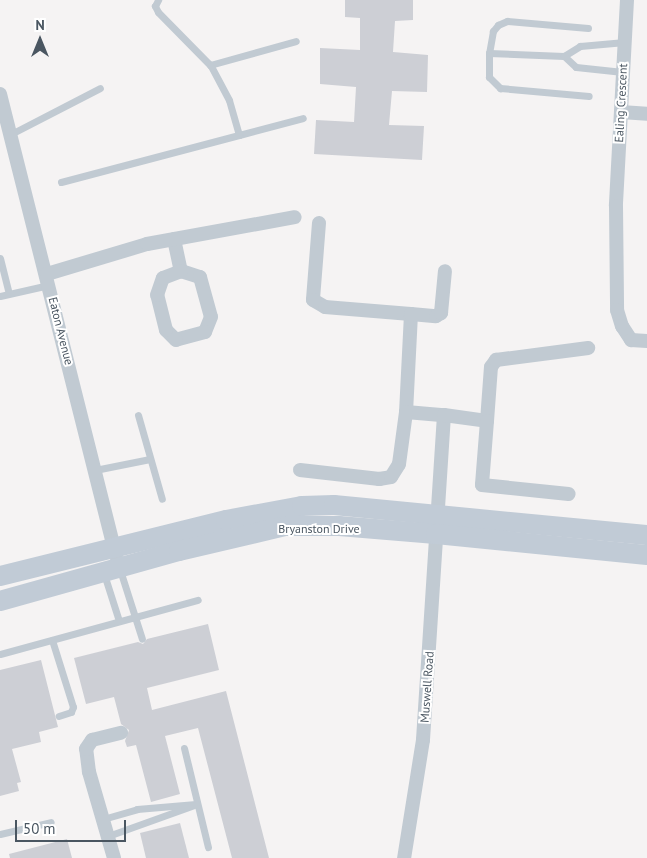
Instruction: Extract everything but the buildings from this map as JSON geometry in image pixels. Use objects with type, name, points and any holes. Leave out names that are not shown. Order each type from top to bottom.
[{"type":"main road","name":"Bryanston Drive","points":[[0,576],[114,548],[302,506],[334,505],[437,524],[647,555]]},
{"type":"main road","name":"Bryanston Drive","points":[[0,601],[243,534],[286,526],[437,524],[647,535]]},
{"type":"street","name":"Ealing Crescent","points":[[628,0],[616,206],[618,318],[631,340],[647,341]]},
{"type":"street","name":"Eaton Avenue","points":[[0,94],[114,548],[112,570]]},
{"type":"street","points":[[620,112],[647,114]]},
{"type":"street","points":[[48,279],[174,239],[295,217]]},
{"type":"street","points":[[319,223],[312,292],[315,303],[325,307],[436,316],[441,313],[445,271]]},
{"type":"street","points":[[174,239],[181,271]]},
{"type":"street","points":[[181,271],[200,277],[211,317],[205,332],[176,340],[166,330],[157,295],[164,278],[181,271]]},
{"type":"street","points":[[300,470],[379,479],[391,477],[400,464],[406,412],[412,314]]},
{"type":"street","points":[[569,494],[482,485],[494,362],[588,348]]},
{"type":"street","points":[[406,412],[487,421]]},
{"type":"street","name":"Muswell Road","points":[[404,858],[423,740],[444,415]]},
{"type":"street","points":[[114,858],[89,772],[87,743],[121,733]]},
{"type":"lane","points":[[158,0],[155,6],[158,12],[210,65],[229,100],[239,134]]},
{"type":"lane","points":[[588,28],[507,21],[493,30],[488,53],[488,77],[500,88],[589,96]]},
{"type":"lane","points":[[210,65],[296,41]]},
{"type":"lane","points":[[488,53],[564,56],[580,46],[625,42]]},
{"type":"lane","points":[[564,56],[576,68],[623,72]]},
{"type":"lane","points":[[10,134],[100,88]]},
{"type":"lane","points":[[61,182],[303,118]]},
{"type":"lane","points":[[0,258],[9,293]]},
{"type":"lane","points":[[0,296],[48,279]]},
{"type":"lane","points":[[138,415],[162,500]]},
{"type":"lane","points":[[95,470],[150,459]]},
{"type":"lane","points":[[112,570],[135,616],[142,639]]},
{"type":"lane","points":[[112,570],[119,621]]},
{"type":"lane","points":[[0,654],[198,600]]},
{"type":"lane","points":[[52,640],[73,707],[71,712],[59,716]]},
{"type":"lane","points":[[184,748],[196,804],[208,847]]},
{"type":"lane","points":[[103,819],[137,809],[196,804]]},
{"type":"lane","points":[[108,836],[196,804]]},
{"type":"lane","points":[[0,834],[51,822]]}]
